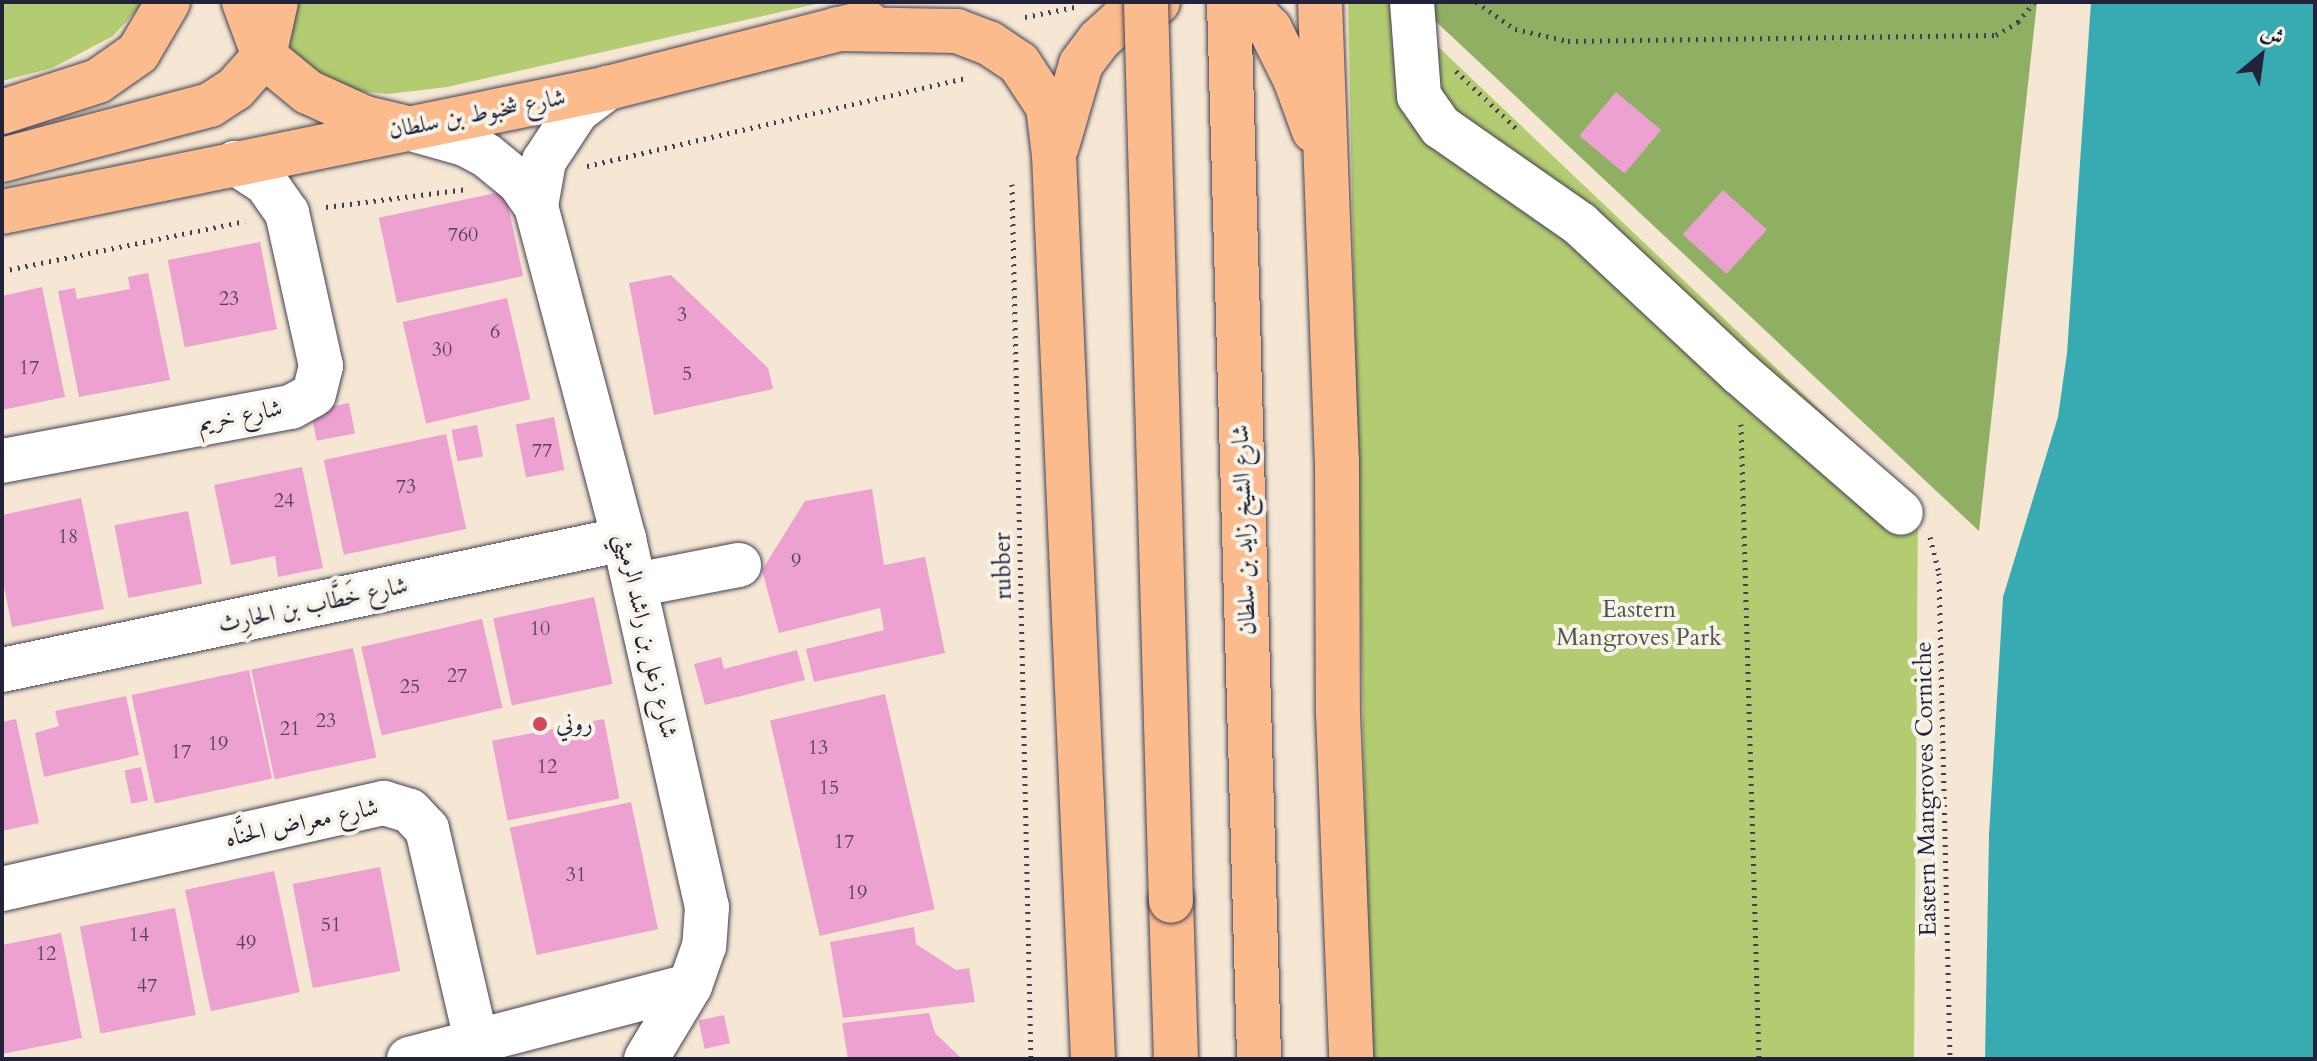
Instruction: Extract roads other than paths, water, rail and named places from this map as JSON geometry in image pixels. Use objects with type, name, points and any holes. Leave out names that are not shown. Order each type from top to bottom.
[{"type":"main road","points":[[2,112],[98,81],[138,53],[168,2]]},
{"type":"main road","points":[[244,2],[264,56],[308,92],[333,106],[408,128]]},
{"type":"main road","points":[[2,160],[210,105],[235,89],[264,56],[276,2]]},
{"type":"main road","name":"شارع شخبوط بن سلطان","points":[[2,212],[608,88],[949,2]]},
{"type":"main road","points":[[1146,2],[1176,1059]]},
{"type":"main road","points":[[1054,155],[1081,64],[1099,40],[1121,20],[1158,2]]},
{"type":"main road","name":"شارع الشيخ زايد بن سلطان","points":[[1229,2],[1259,1059]]},
{"type":"main road","points":[[1236,2],[1251,10],[1270,29],[1295,79],[1327,167]]},
{"type":"main road","points":[[1320,2],[1337,460],[1338,713],[1351,1059]]},
{"type":"main road","points":[[837,29],[957,31],[999,48],[1019,63],[1048,107],[1054,155],[1093,1059]]},
{"type":"street","points":[[1412,2],[1411,25],[1419,96],[1441,127],[1580,224],[1740,373],[1915,523]]},
{"type":"street","name":"شارع زعل بن راشد الرميثي","points":[[536,206],[544,161],[577,111],[608,88]]},
{"type":"street","name":"شارع زعل بن راشد الرميثي","points":[[408,128],[465,144],[486,155],[513,176],[536,206],[624,539],[707,907],[704,946],[690,986],[646,1059]]},
{"type":"street","name":"شارع خريم","points":[[2,461],[291,407],[314,394],[321,366],[287,213],[266,183],[235,163]]},
{"type":"street","name":"شارع خَطَّاب بن الحارِث","points":[[2,670],[624,539]]},
{"type":"street","points":[[635,585],[739,565]]},
{"type":"street","name":"شارع معراض الحنَّاه","points":[[2,889],[384,803],[410,811],[427,829],[477,1044]]},
{"type":"street","points":[[409,1059],[477,1044],[690,986]]},
{"type":"street","points":[[586,1014],[625,1050],[630,1059]]},
{"type":"water","points":[[2091,2],[2315,2],[2315,1059],[1985,1059],[1989,835],[2003,597],[2058,417],[2067,353]]},
{"type":"place","name":"روني","points":[[540,724]]},
{"type":"park label","name":"Eastern Mangroves Park","points":[[1639,624]]}]
